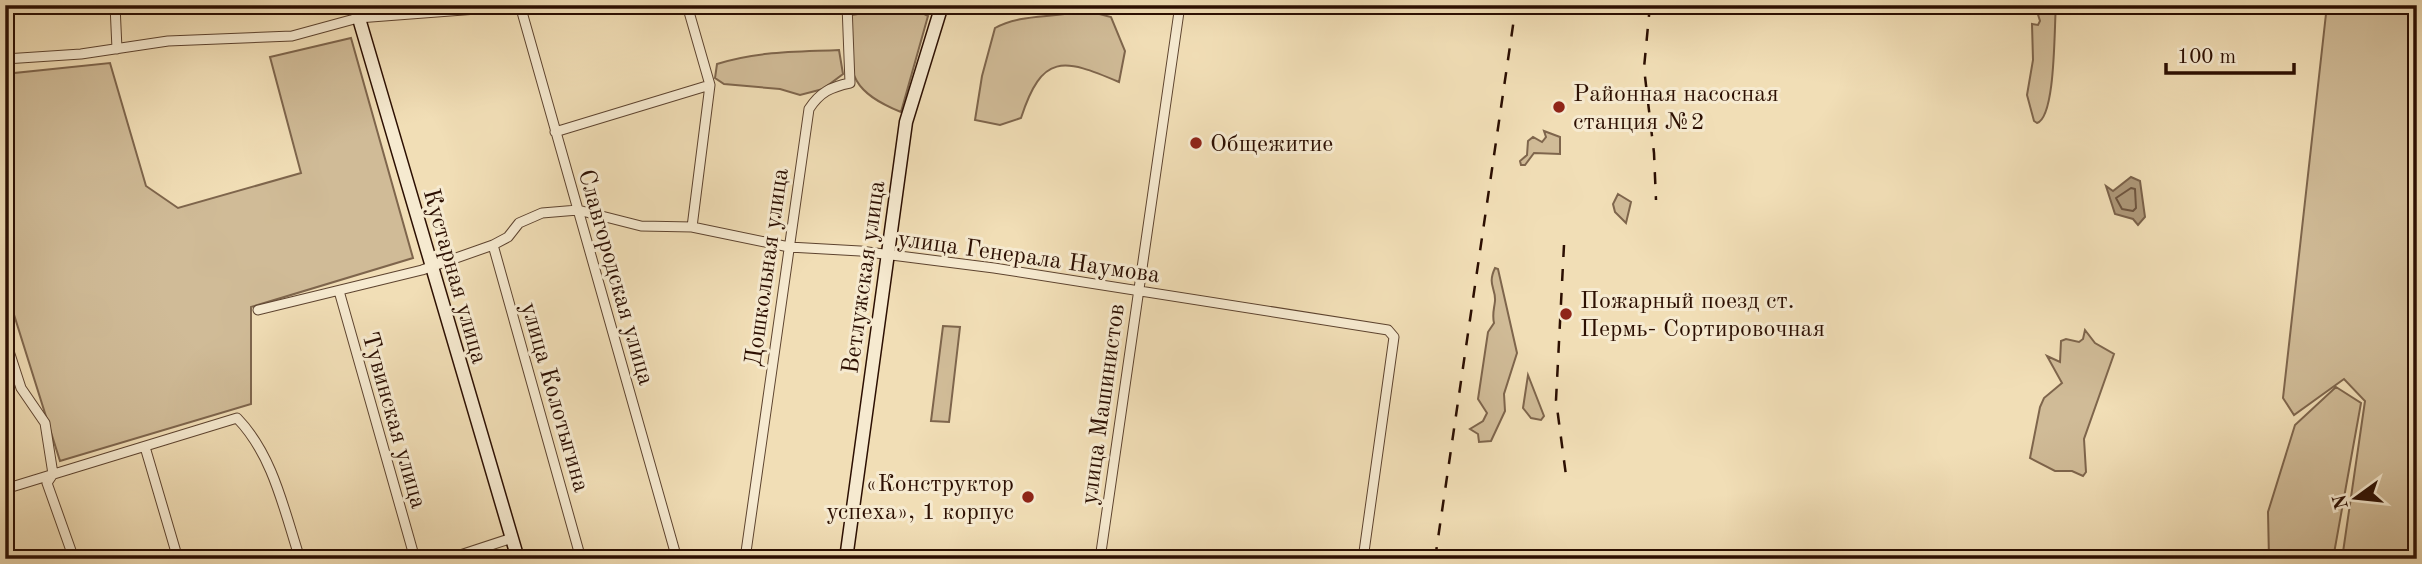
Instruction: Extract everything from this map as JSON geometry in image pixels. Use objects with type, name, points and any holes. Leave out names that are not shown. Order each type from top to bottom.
[{"type":"street","points":[[115,5],[117,49]]},
{"type":"street","points":[[5,59],[117,49],[168,41],[292,36],[356,12],[529,5]]},
{"type":"street","points":[[687,5],[710,85],[692,227]]},
{"type":"street","name":"Дошкольная улица","points":[[745,559],[809,109],[818,96],[830,87],[850,83],[846,5]]},
{"type":"street","name":"Ветлужская улица","points":[[846,559],[906,122],[942,5]]},
{"type":"street","name":"улица Машинистов","points":[[1100,559],[1180,5]]},
{"type":"street","name":"Славгородская улица","points":[[520,6],[677,559]]},
{"type":"street","name":"Кустарная улица","points":[[356,12],[517,559]]},
{"type":"street","points":[[555,132],[710,85]]},
{"type":"street","name":"улица Генерала Наумова","points":[[258,310],[422,270],[431,264],[493,245],[508,237],[519,223],[542,213],[578,210],[641,226],[692,227],[789,247],[887,254],[1388,330],[1394,337],[1363,559]]},
{"type":"street","name":"улица Колотыгина","points":[[493,245],[581,559]]},
{"type":"street","name":"Тувинская улица","points":[[339,291],[415,559]]},
{"type":"street","points":[[5,339],[21,388],[45,423],[53,474],[47,483],[74,559]]},
{"type":"street","points":[[5,489],[145,447],[194,428],[237,418],[251,432],[265,456],[300,559]]},
{"type":"street","points":[[145,447],[178,559]]},
{"type":"street","points":[[448,559],[512,538]]},
{"type":"shaded area","points":[[2035,5],[2056,5],[2051,89],[2048,105],[2037,123],[2034,121],[2027,95],[2033,60],[2032,24],[2038,25],[2040,21]]},
{"type":"shaded area","points":[[2327,5],[2417,5],[2417,542],[2414,559],[2342,559],[2365,401],[2344,379],[2294,415],[2283,398]]},
{"type":"shaded area","points":[[893,8],[917,10],[928,16],[901,112],[869,95],[854,76],[846,16]]},
{"type":"shaded area","points":[[1084,10],[1111,17],[1125,51],[1119,82],[1083,68],[1057,67],[1046,72],[1037,82],[1021,118],[1000,125],[975,120],[982,76],[995,28],[1016,20]]},
{"type":"shaded area","points":[[351,38],[413,258],[251,307],[251,404],[60,461],[5,286],[5,74],[110,63],[146,186],[178,208],[301,173],[270,57]]},
{"type":"shaded area","points":[[839,50],[843,74],[823,89],[800,95],[780,89],[724,84],[715,78],[717,64],[732,60],[778,53]]},
{"type":"shaded area","points":[[1544,131],[1560,137],[1560,154],[1534,153],[1525,165],[1521,165],[1520,161],[1527,155],[1528,141],[1533,137],[1542,142],[1546,137]]},
{"type":"shaded area","points":[[1618,194],[1631,202],[1626,223],[1615,212],[1613,204]]},
{"type":"shaded area","points":[[1495,268],[1498,269],[1517,353],[1504,394],[1505,411],[1491,441],[1479,442],[1478,434],[1470,429],[1483,421],[1487,413],[1478,399],[1488,332],[1494,323],[1495,297],[1492,278]]},
{"type":"shaded area","points":[[943,326],[960,327],[949,422],[931,421]]},
{"type":"shaded area","points":[[2085,330],[2095,343],[2114,354],[2084,439],[2086,472],[2083,476],[2072,471],[2055,471],[2030,458],[2040,407],[2044,398],[2062,383],[2047,356],[2060,362],[2061,341],[2066,339],[2079,342],[2083,339]]},
{"type":"shaded area","points":[[1528,375],[1544,416],[1541,420],[1531,418],[1523,408]]},
{"type":"shaded area","points":[[2336,387],[2361,403],[2333,559],[2269,559],[2268,512],[2295,425]]},
{"type":"water","points":[[2131,177],[2140,181],[2145,217],[2138,225],[2133,219],[2115,214],[2106,186],[2113,191]]},
{"type":"railway","points":[[1435,559],[1516,5]]},
{"type":"railway","points":[[1650,5],[1644,68],[1654,153],[1656,200]]},
{"type":"railway","points":[[1564,245],[1556,400],[1567,483]]},
{"type":"place","name":"Районная насосная станция №2","points":[[1559,107]]},
{"type":"place","name":"Общежитие","points":[[1196,143]]},
{"type":"place","name":"Пожарный поезд ст. Пермь- Сортировочная","points":[[1566,314]]},
{"type":"place","name":"«Конструктор успеха», 1 корпус","points":[[1028,497]]}]
